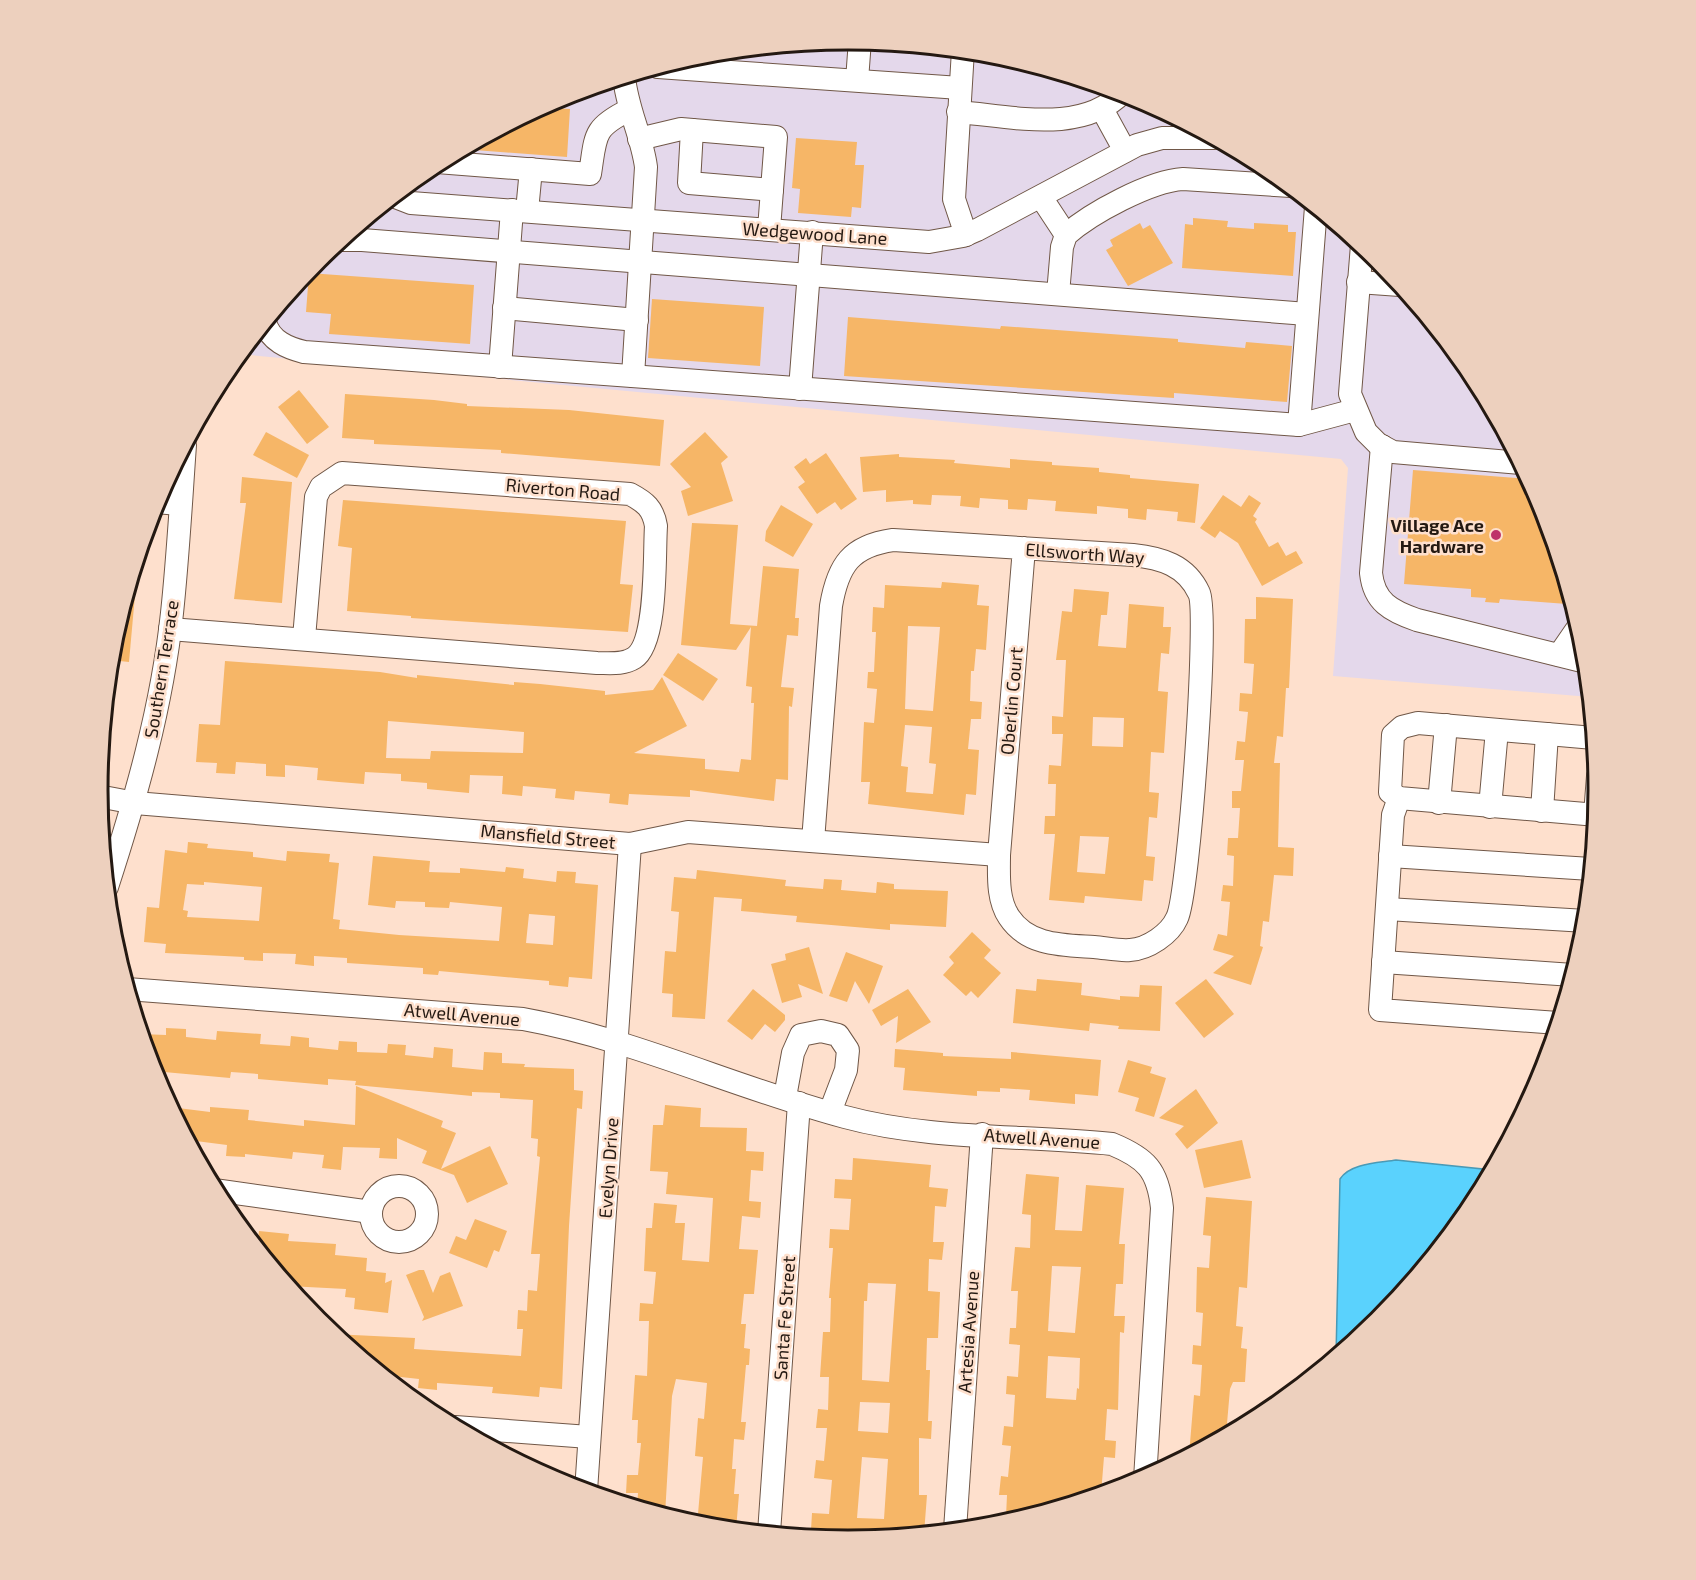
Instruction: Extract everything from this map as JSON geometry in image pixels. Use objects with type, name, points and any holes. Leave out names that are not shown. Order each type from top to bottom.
[{"type":"street","points":[[857,80],[859,50]]},
{"type":"street","points":[[962,59],[954,199],[966,235]]},
{"type":"street","points":[[688,68],[960,88]]},
{"type":"street","points":[[625,84],[629,110],[646,168],[633,376]]},
{"type":"street","points":[[958,112],[1064,120],[1102,109],[1114,100]]},
{"type":"street","points":[[1102,109],[1125,151]]},
{"type":"street","points":[[455,163],[590,174],[597,132],[610,119],[629,110]]},
{"type":"street","points":[[639,139],[681,129],[776,137],[769,229]]},
{"type":"street","points":[[693,130],[689,183],[772,190]]},
{"type":"street","name":"Wedgewood Lane","points":[[402,199],[411,203],[929,242],[966,235],[1125,151],[1162,138],[1198,138]]},
{"type":"street","points":[[500,367],[509,252],[531,169]]},
{"type":"street","points":[[1058,294],[1062,247],[1066,235],[1138,192],[1170,179],[1274,185]]},
{"type":"street","points":[[1041,196],[1066,235]]},
{"type":"street","points":[[1299,424],[1315,216]]},
{"type":"street","points":[[800,389],[812,232]]},
{"type":"street","points":[[351,241],[1307,314]]},
{"type":"street","points":[[1361,256],[1350,394],[1366,432],[1393,452],[1512,462]]},
{"type":"street","points":[[1358,282],[1389,284]]},
{"type":"street","points":[[504,308],[637,320]]},
{"type":"street","points":[[269,329],[276,340],[288,348],[304,352],[500,367],[1299,424],[1355,410]]},
{"type":"street","points":[[1382,446],[1371,573],[1372,586],[1379,599],[1391,611],[1417,620],[1576,659]]},
{"type":"street","name":"Southern Terrace","points":[[112,871],[135,803],[159,699],[170,629],[183,463]]},
{"type":"street","name":"Riverton Road","points":[[170,629],[597,663],[623,663],[642,651],[649,630],[656,526],[654,514],[648,505],[630,494],[342,473],[321,487],[316,497],[304,638]]},
{"type":"street","points":[[166,503],[180,504]]},
{"type":"street","name":"Ellsworth Way","points":[[813,841],[831,606],[835,583],[845,563],[857,551],[874,543],[893,540],[1155,558],[1174,565],[1189,576],[1200,594],[1203,609],[1202,660],[1185,876],[1177,918],[1165,933],[1151,944],[1131,950],[1048,943],[1033,939],[1019,929],[1008,916],[1001,899],[999,855]]},
{"type":"street","name":"Oberlin Court","points":[[999,855],[1024,548]]},
{"type":"street","points":[[1559,655],[1572,636]]},
{"type":"street","points":[[1587,737],[1418,723],[1402,727],[1393,735],[1390,792],[1399,798],[1439,804],[1587,814]]},
{"type":"street","points":[[1439,804],[1446,725]]},
{"type":"street","points":[[1490,807],[1497,730]]},
{"type":"street","points":[[1542,811],[1547,734]]},
{"type":"street","name":"Mansfield Street","points":[[108,798],[135,803],[630,844],[688,832],[999,855]]},
{"type":"street","points":[[1399,798],[1393,815],[1380,1010],[1551,1022]]},
{"type":"street","name":"Evelyn Drive","points":[[586,1482],[630,844]]},
{"type":"street","points":[[1390,856],[1584,869]]},
{"type":"street","points":[[1386,909],[1576,920]]},
{"type":"street","points":[[1383,962],[1565,974]]},
{"type":"street","name":"Atwell Avenue","points":[[135,990],[522,1019],[560,1026],[830,1112],[885,1125],[1112,1144],[1129,1151],[1153,1172],[1160,1187],[1162,1208],[1146,1467]]},
{"type":"street","points":[[792,1100],[793,1053],[801,1035],[821,1031],[838,1035],[848,1050],[846,1070],[830,1112]]},
{"type":"street","name":"Santa Fe Street","points":[[769,1526],[792,1100]]},
{"type":"street","name":"Artesia Avenue","points":[[956,1522],[982,1134]]},
{"type":"street","points":[[226,1192],[371,1212]]},
{"type":"street","points":[[474,1428],[589,1437]]},
{"type":"shaded area","points":[[800,51],[896,51],[992,64],[1086,89],[1178,127],[1162,128],[961,226],[930,232],[413,192],[437,174],[520,126],[610,89],[704,64]]},
{"type":"shaded area","points":[[1163,148],[1218,149],[1259,174],[1299,203],[1365,260],[1371,272],[1381,276],[1435,339],[1464,379],[1489,420],[1512,462],[1532,507],[1563,598],[1582,696],[1333,676],[1348,468],[1341,459],[249,355],[291,302],[324,266],[396,204],[930,252],[1140,155]]},
{"type":"water","points":[[1396,1160],[1483,1169],[1464,1201],[1405,1278],[1372,1314],[1336,1347],[1340,1179],[1351,1170],[1373,1163]]},
{"type":"building","points":[[560,108],[570,109],[567,157],[476,150],[520,126]]},
{"type":"building","points":[[796,138],[857,142],[855,165],[864,165],[861,208],[852,207],[851,217],[798,213],[800,189],[792,188]]},
{"type":"building","points":[[1193,218],[1228,221],[1227,227],[1254,229],[1254,223],[1288,225],[1288,232],[1296,232],[1293,276],[1182,268],[1185,224],[1193,225]]},
{"type":"building","points":[[1140,223],[1143,229],[1150,225],[1173,263],[1128,286],[1106,250],[1113,246],[1110,240]]},
{"type":"building","points":[[317,274],[474,285],[470,344],[329,334],[331,314],[306,312],[308,283]]},
{"type":"building","points":[[652,299],[764,307],[760,366],[648,358]]},
{"type":"building","points":[[848,317],[1000,329],[1001,326],[1178,339],[1178,342],[1245,348],[1246,342],[1292,346],[1287,402],[1174,393],[1174,398],[844,376]]},
{"type":"building","points":[[299,390],[329,427],[307,444],[278,407]]},
{"type":"building","points":[[345,394],[434,400],[467,404],[467,406],[569,410],[664,420],[660,466],[501,453],[501,450],[374,444],[374,440],[342,438]]},
{"type":"building","points":[[266,432],[309,455],[297,478],[253,455]]},
{"type":"building","points":[[705,432],[728,457],[721,463],[733,501],[688,516],[681,491],[691,487],[670,464]]},
{"type":"building","points":[[826,453],[857,499],[841,510],[835,502],[817,514],[798,487],[805,482],[794,467],[806,458],[810,464]]},
{"type":"building","points":[[899,454],[899,457],[955,460],[954,463],[1010,468],[1010,459],[1052,462],[1052,465],[1099,468],[1099,472],[1130,475],[1130,478],[1199,484],[1195,523],[1177,521],[1178,512],[1147,509],[1146,520],[1128,518],[1128,509],[1097,506],[1097,514],[1055,511],[1056,501],[1028,499],[1027,510],[1008,509],[1008,500],[980,498],[979,508],[960,506],[961,496],[932,495],[931,505],[913,504],[913,500],[886,502],[886,490],[863,492],[860,457]]},
{"type":"building","points":[[1413,470],[1519,478],[1549,552],[1564,604],[1500,599],[1499,603],[1485,602],[1486,598],[1471,597],[1471,589],[1404,584]]},
{"type":"building","points":[[242,477],[292,482],[282,603],[234,599],[246,503],[240,503]]},
{"type":"building","points":[[1223,495],[1241,507],[1249,495],[1261,503],[1253,516],[1257,519],[1255,522],[1269,547],[1278,542],[1286,556],[1296,551],[1303,563],[1262,586],[1238,543],[1220,531],[1215,538],[1200,528]]},
{"type":"building","points":[[343,500],[626,521],[620,584],[633,585],[628,632],[411,618],[411,616],[347,611],[352,548],[338,546]]},
{"type":"building","points":[[781,505],[813,524],[793,557],[765,541],[766,531]]},
{"type":"building","points":[[692,523],[738,525],[730,624],[757,626],[763,566],[799,569],[795,618],[799,618],[798,636],[787,635],[781,687],[794,688],[792,707],[789,706],[788,780],[776,779],[774,801],[690,790],[690,797],[629,794],[628,805],[609,803],[610,794],[575,791],[574,800],[555,798],[556,789],[523,786],[522,796],[502,794],[503,776],[470,775],[469,793],[427,789],[427,783],[401,781],[401,774],[365,772],[364,784],[317,780],[318,768],[285,765],[285,777],[266,776],[266,764],[236,762],[235,774],[216,773],[217,763],[196,762],[199,724],[220,725],[225,661],[380,672],[417,678],[417,675],[514,685],[514,682],[540,684],[605,691],[605,695],[653,690],[662,677],[687,726],[634,753],[705,759],[705,769],[739,772],[741,759],[751,760],[754,703],[751,703],[752,687],[746,686],[751,627],[736,650],[681,645]],"holes":[[[388,721],[524,732],[523,753],[431,751],[430,759],[386,758]]]},
{"type":"building","points":[[942,582],[979,585],[977,605],[989,606],[986,650],[976,649],[974,671],[971,671],[970,701],[982,702],[981,719],[971,719],[968,749],[979,750],[976,795],[966,794],[964,815],[868,804],[870,782],[861,782],[864,722],[874,723],[877,689],[867,688],[868,672],[874,672],[876,632],[872,632],[873,607],[884,608],[885,585],[941,588]],"holes":[[[908,626],[940,627],[933,711],[905,709]],[[905,725],[932,727],[929,763],[936,764],[933,794],[906,792],[908,767],[901,766]]]},
{"type":"building","points":[[1074,589],[1109,592],[1107,615],[1101,615],[1098,646],[1126,648],[1129,604],[1164,607],[1163,627],[1171,627],[1169,654],[1161,653],[1158,691],[1168,692],[1164,753],[1151,752],[1149,792],[1159,793],[1157,818],[1149,817],[1146,856],[1155,857],[1153,881],[1144,880],[1142,901],[1085,896],[1084,903],[1049,900],[1055,834],[1044,834],[1045,816],[1055,816],[1056,784],[1048,784],[1049,765],[1061,766],[1063,734],[1052,734],[1052,716],[1063,717],[1066,660],[1056,660],[1062,611],[1072,612]],"holes":[[[1093,717],[1124,718],[1123,747],[1092,746]],[[1080,836],[1109,837],[1105,874],[1077,872]]]},
{"type":"building","points":[[135,590],[129,662],[119,661]]},
{"type":"building","points":[[1256,597],[1293,599],[1289,688],[1286,688],[1283,737],[1277,736],[1274,763],[1280,763],[1278,847],[1294,848],[1293,876],[1274,875],[1269,922],[1263,921],[1260,946],[1263,947],[1251,985],[1213,973],[1234,956],[1213,950],[1218,934],[1227,936],[1230,902],[1221,901],[1223,885],[1233,886],[1234,856],[1227,855],[1228,838],[1238,838],[1240,808],[1232,808],[1232,791],[1241,791],[1244,760],[1235,760],[1237,741],[1245,742],[1248,712],[1239,711],[1240,693],[1252,694],[1254,664],[1244,663],[1245,619],[1256,619]]},
{"type":"building","points":[[678,653],[718,679],[703,701],[663,675]]},
{"type":"building","points":[[188,842],[208,844],[207,848],[253,852],[253,857],[286,861],[287,851],[330,854],[329,862],[339,863],[333,919],[340,920],[339,929],[499,941],[502,907],[450,902],[449,908],[425,907],[425,902],[396,901],[395,908],[368,905],[373,856],[430,861],[429,872],[460,873],[460,868],[505,872],[506,867],[524,869],[523,878],[556,882],[557,871],[576,872],[575,883],[598,885],[592,979],[569,977],[568,987],[549,985],[549,981],[439,971],[438,975],[423,974],[423,968],[347,963],[347,958],[314,956],[314,966],[295,964],[296,954],[263,953],[263,961],[244,960],[244,957],[165,953],[166,944],[144,942],[147,907],[159,908],[165,850],[187,853]],"holes":[[[204,882],[262,887],[259,921],[187,917],[188,911],[183,910],[187,884],[204,885]],[[529,914],[555,916],[553,945],[526,943]]]},
{"type":"building","points":[[697,870],[786,880],[785,886],[823,889],[824,879],[842,880],[841,890],[876,893],[877,882],[894,884],[894,889],[948,891],[946,927],[890,924],[890,930],[796,922],[797,916],[741,911],[742,899],[714,897],[705,1019],[672,1017],[673,994],[662,993],[665,951],[676,952],[679,912],[671,911],[674,877],[696,879]]},
{"type":"building","points":[[972,932],[991,950],[984,958],[1001,973],[978,998],[971,991],[966,996],[943,975],[954,963],[949,957]]},
{"type":"building","points":[[809,947],[823,994],[798,984],[802,997],[782,1003],[771,964],[786,960],[785,954]]},
{"type":"building","points":[[846,952],[883,966],[869,1004],[855,981],[847,1002],[829,996]]},
{"type":"building","points":[[1037,979],[1082,983],[1081,995],[1120,1000],[1120,996],[1139,997],[1140,985],[1162,986],[1160,1031],[1118,1029],[1119,1026],[1090,1023],[1089,1031],[1013,1023],[1016,989],[1036,991]]},
{"type":"building","points":[[1206,979],[1234,1014],[1204,1038],[1175,1003]]},
{"type":"building","points":[[753,989],[785,1015],[785,1020],[775,1032],[765,1024],[752,1040],[727,1021]]},
{"type":"building","points":[[908,989],[931,1022],[896,1043],[898,1016],[881,1026],[872,1010]]},
{"type":"building","points":[[166,1028],[186,1029],[186,1037],[216,1040],[217,1031],[261,1034],[260,1044],[290,1046],[291,1036],[309,1038],[309,1047],[338,1050],[339,1041],[357,1042],[357,1052],[387,1053],[388,1044],[406,1045],[405,1055],[433,1058],[434,1047],[453,1049],[452,1067],[483,1070],[484,1052],[502,1053],[502,1063],[525,1064],[524,1067],[574,1069],[574,1090],[583,1091],[582,1109],[577,1108],[562,1389],[540,1387],[539,1397],[492,1393],[493,1387],[437,1383],[437,1390],[418,1388],[419,1379],[396,1376],[347,1335],[415,1338],[414,1349],[521,1356],[523,1329],[517,1329],[518,1310],[527,1311],[528,1290],[537,1291],[540,1254],[531,1254],[540,1157],[537,1156],[538,1139],[531,1138],[533,1100],[500,1098],[500,1093],[472,1092],[472,1096],[355,1085],[356,1081],[328,1079],[328,1085],[258,1079],[258,1074],[231,1072],[230,1078],[164,1073],[149,1034],[166,1035]]},
{"type":"building","points":[[895,1049],[943,1053],[943,1056],[1011,1059],[1011,1052],[1101,1060],[1098,1096],[1075,1094],[1075,1104],[1029,1100],[1030,1090],[1000,1088],[1000,1092],[977,1091],[977,1096],[903,1090],[905,1068],[894,1067]]},
{"type":"building","points":[[1128,1060],[1152,1067],[1150,1073],[1166,1078],[1154,1117],[1135,1111],[1139,1098],[1118,1092]]},
{"type":"building","points":[[356,1086],[443,1121],[441,1127],[456,1133],[441,1169],[490,1146],[508,1184],[467,1203],[454,1175],[422,1163],[427,1151],[397,1138],[397,1159],[379,1158],[380,1148],[343,1147],[341,1170],[322,1168],[324,1155],[293,1152],[292,1159],[245,1154],[245,1157],[226,1156],[227,1145],[197,1141],[180,1108],[210,1112],[210,1107],[249,1110],[248,1120],[304,1126],[304,1120],[355,1125]]},
{"type":"building","points":[[1196,1089],[1218,1123],[1187,1149],[1175,1134],[1184,1126],[1159,1118]]},
{"type":"building","points":[[665,1105],[701,1108],[700,1127],[747,1128],[746,1151],[764,1152],[763,1171],[751,1170],[749,1201],[761,1202],[760,1218],[742,1216],[739,1249],[758,1250],[754,1294],[744,1294],[741,1324],[746,1324],[744,1348],[750,1349],[749,1365],[746,1365],[741,1422],[746,1422],[744,1440],[734,1439],[732,1469],[736,1469],[734,1494],[739,1494],[737,1522],[698,1515],[703,1457],[695,1456],[698,1418],[704,1419],[707,1383],[676,1379],[672,1396],[665,1507],[638,1499],[638,1493],[626,1493],[627,1475],[638,1475],[641,1443],[637,1443],[638,1420],[632,1420],[635,1375],[647,1376],[649,1321],[639,1321],[640,1303],[653,1304],[656,1272],[644,1271],[646,1228],[652,1228],[654,1203],[677,1205],[675,1223],[685,1223],[682,1260],[709,1262],[713,1198],[666,1194],[668,1172],[650,1171],[653,1125],[663,1125]]},
{"type":"building","points":[[1242,1140],[1251,1178],[1204,1188],[1195,1150]]},
{"type":"building","points":[[853,1158],[931,1165],[929,1187],[948,1189],[946,1207],[935,1206],[933,1242],[944,1242],[942,1260],[929,1259],[928,1291],[940,1292],[938,1338],[927,1338],[926,1370],[930,1370],[928,1421],[932,1421],[931,1439],[919,1438],[919,1495],[927,1495],[925,1526],[896,1529],[811,1529],[812,1513],[829,1514],[832,1480],[814,1478],[816,1460],[824,1461],[827,1428],[816,1428],[818,1409],[828,1410],[829,1377],[820,1377],[823,1332],[830,1332],[831,1298],[829,1298],[833,1248],[829,1248],[830,1229],[849,1230],[851,1199],[834,1198],[835,1179],[852,1180]],"holes":[[[868,1283],[896,1284],[889,1382],[862,1380],[864,1301],[867,1301]],[[860,1402],[890,1403],[888,1433],[858,1431]],[[862,1457],[888,1459],[884,1519],[857,1518]]]},
{"type":"building","points":[[1026,1174],[1059,1177],[1055,1230],[1082,1231],[1086,1185],[1124,1188],[1119,1244],[1125,1244],[1123,1284],[1116,1284],[1114,1316],[1125,1316],[1124,1333],[1120,1332],[1118,1410],[1107,1409],[1105,1440],[1116,1441],[1115,1458],[1104,1457],[1102,1485],[1040,1505],[1006,1513],[1007,1495],[999,1495],[1001,1476],[1008,1477],[1011,1446],[1002,1445],[1004,1426],[1013,1427],[1015,1395],[1006,1394],[1007,1376],[1018,1377],[1020,1345],[1009,1344],[1010,1328],[1016,1328],[1018,1291],[1011,1291],[1015,1247],[1030,1248],[1031,1215],[1022,1214]],"holes":[[[1052,1266],[1081,1267],[1075,1333],[1048,1331]],[[1048,1356],[1080,1358],[1079,1389],[1077,1388],[1076,1400],[1046,1398]]]},
{"type":"building","points":[[1206,1197],[1252,1201],[1247,1288],[1239,1287],[1236,1326],[1243,1327],[1241,1348],[1247,1349],[1245,1382],[1233,1382],[1230,1389],[1227,1426],[1190,1446],[1194,1395],[1200,1396],[1202,1365],[1192,1364],[1193,1345],[1201,1346],[1203,1313],[1196,1312],[1197,1267],[1209,1268],[1211,1236],[1203,1235]]},
{"type":"building","points":[[475,1219],[507,1231],[499,1252],[494,1250],[487,1268],[449,1253],[456,1236],[466,1240]]},
{"type":"building","points":[[259,1231],[289,1234],[288,1241],[336,1244],[335,1255],[367,1258],[366,1271],[386,1273],[385,1283],[392,1280],[388,1313],[354,1309],[355,1298],[345,1297],[346,1289],[299,1287],[258,1237]]},
{"type":"building","points":[[424,1270],[433,1293],[440,1276],[450,1272],[463,1306],[422,1321],[424,1317],[406,1275]]},
{"type":"place","name":"Village Ace Hardware","points":[[1496,535]]}]
